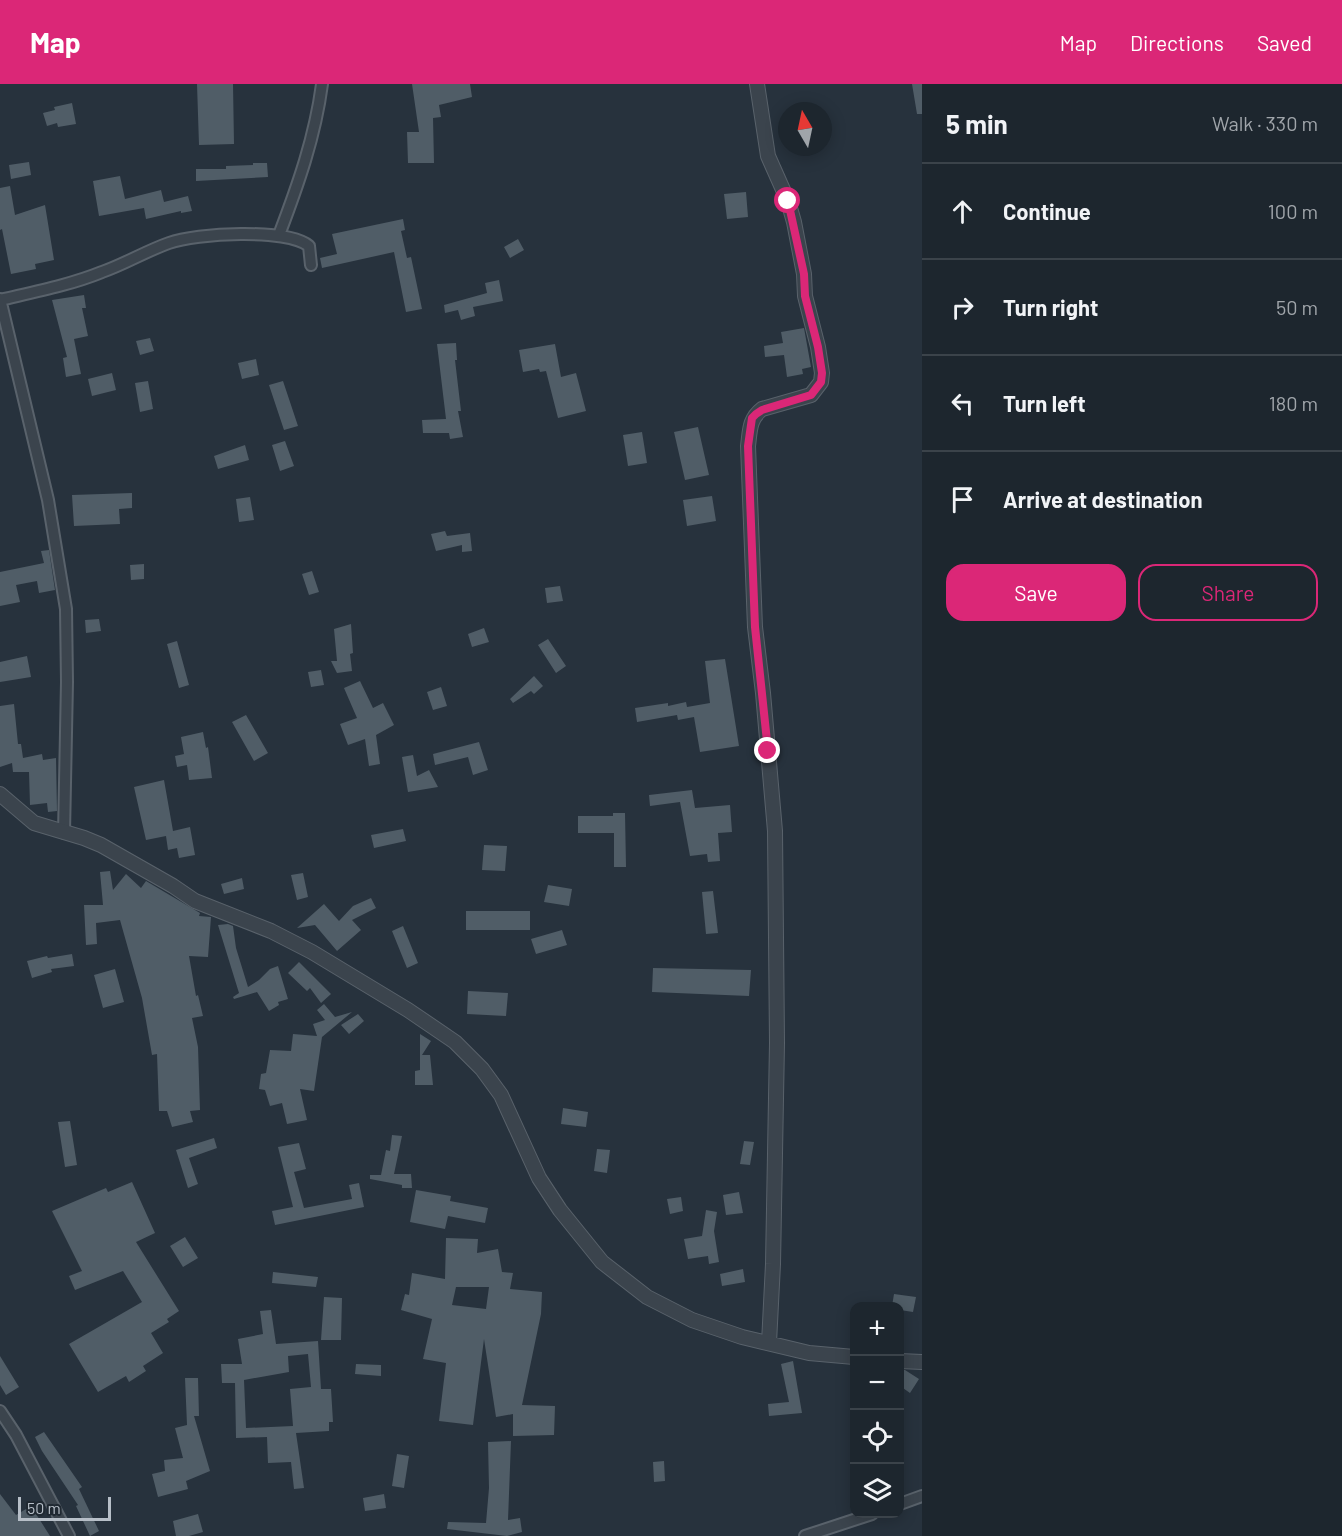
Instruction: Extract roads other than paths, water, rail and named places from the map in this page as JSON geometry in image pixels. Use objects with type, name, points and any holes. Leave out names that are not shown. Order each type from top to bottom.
[{"type":"street","points":[[279,235],[301,175],[318,116],[322,84]]},
{"type":"street","points":[[758,84],[768,156],[788,201],[794,222],[804,274],[805,296],[822,373],[821,382],[811,395],[762,410],[756,414],[752,418],[748,446],[755,627],[775,831],[777,1042],[773,1264],[769,1343]]},
{"type":"street","points":[[64,833],[66,609],[48,500],[0,300],[101,273],[169,243],[190,237],[279,235],[302,240],[309,246],[311,265]]},
{"type":"street","points":[[0,794],[34,824],[101,845],[195,901],[271,931],[312,952],[408,1010],[455,1042],[482,1069],[501,1095],[539,1178],[560,1210],[602,1262],[647,1297],[692,1320],[742,1337],[809,1353],[850,1357]]},
{"type":"street","points":[[904,1361],[922,1362]]},
{"type":"street","points":[[0,1411],[16,1435],[69,1536]]},
{"type":"street","points":[[904,1503],[922,1496]]},
{"type":"street","points":[[806,1536],[860,1518]]}]
